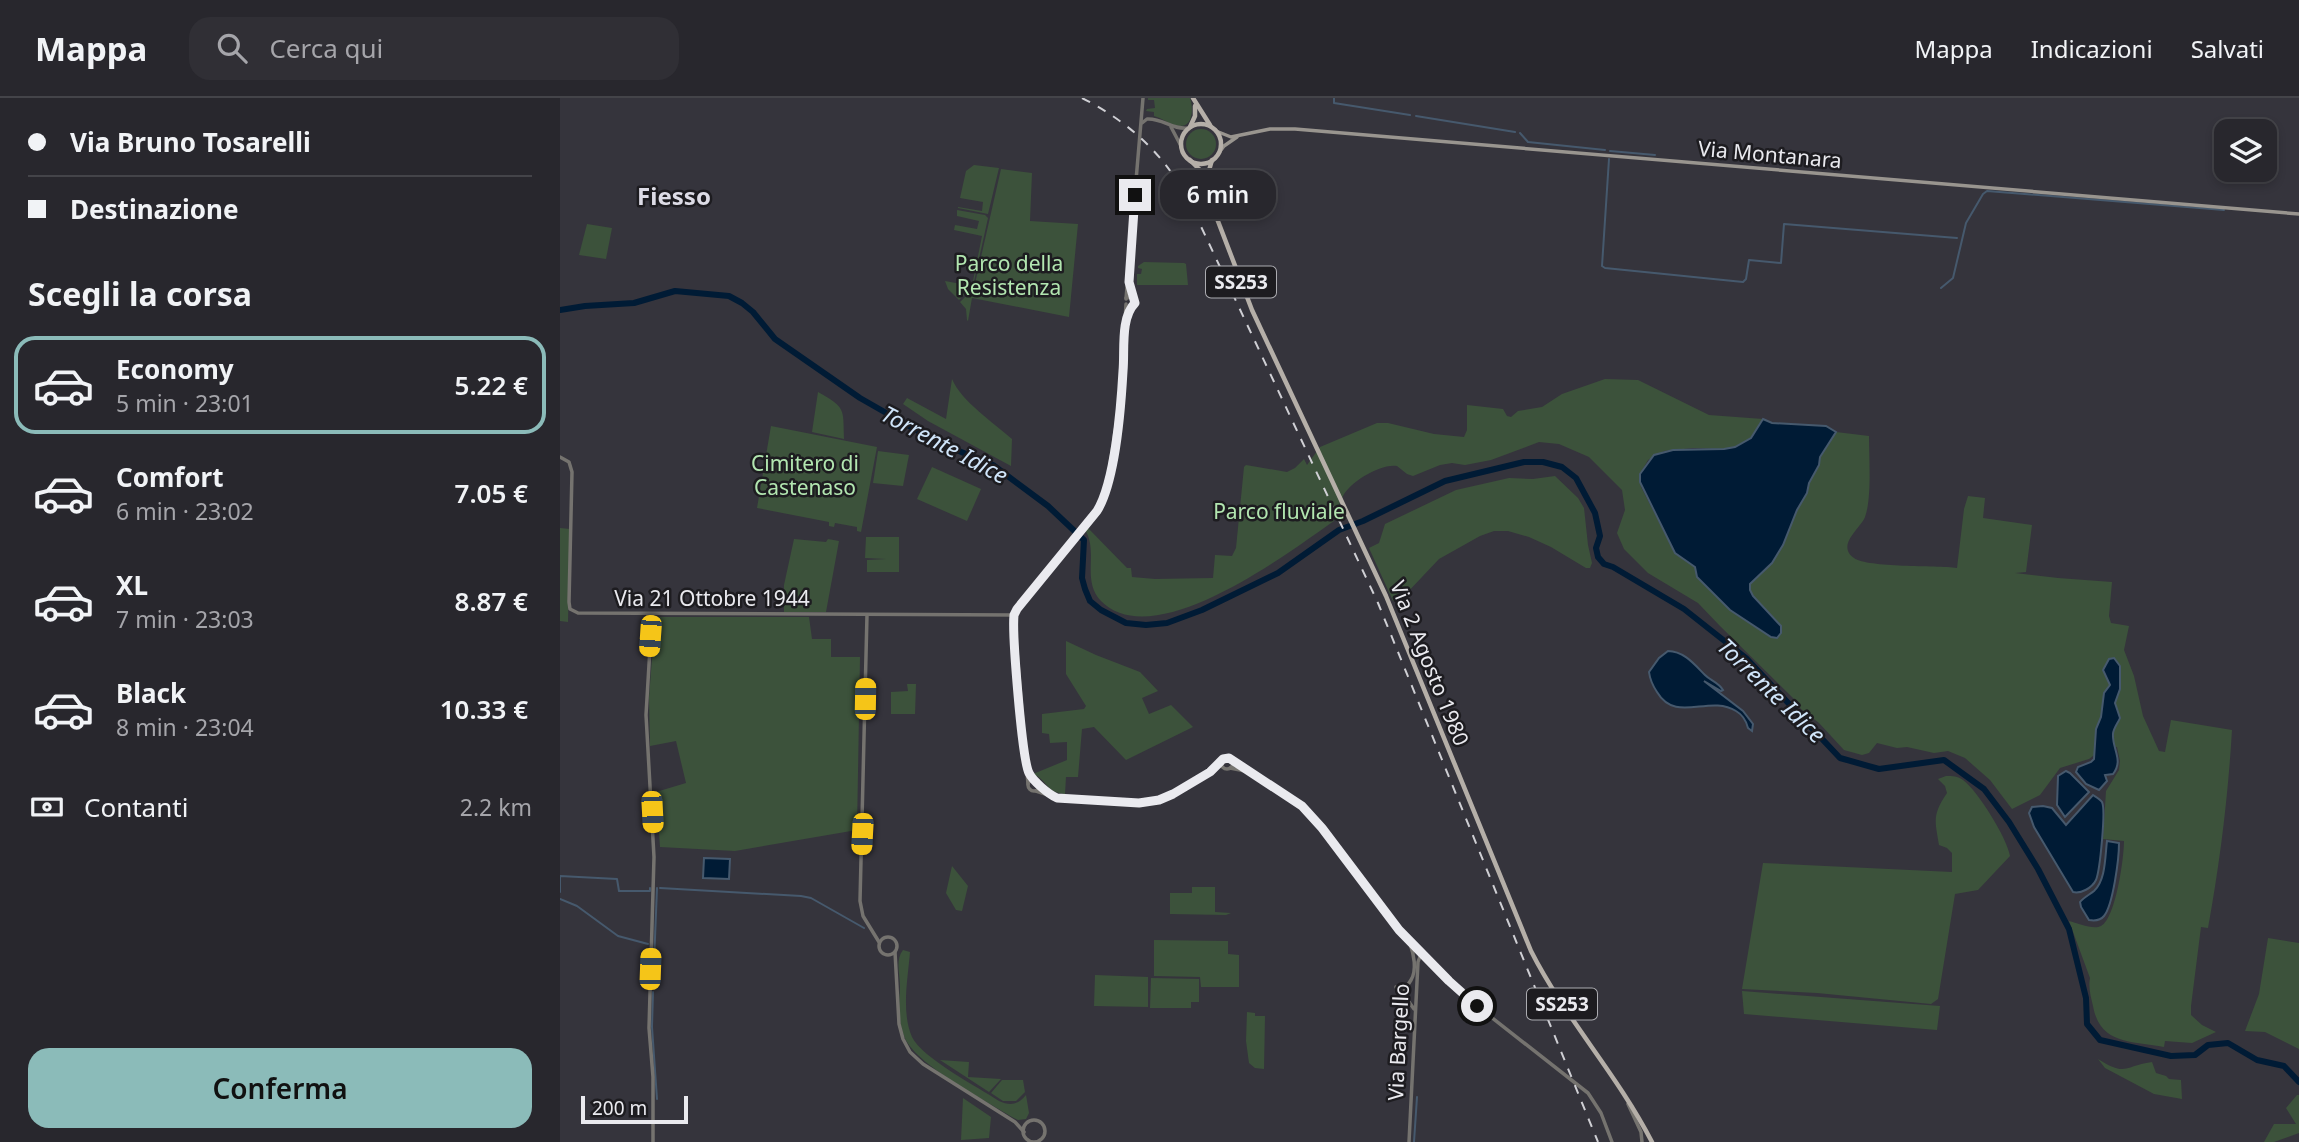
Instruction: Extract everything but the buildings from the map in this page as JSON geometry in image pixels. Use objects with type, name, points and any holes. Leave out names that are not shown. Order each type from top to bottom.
[{"type":"main road","points":[[1181,146],[1182,136],[1195,116],[1194,100]]},
{"type":"main road","points":[[1190,160],[1201,163],[1212,160],[1218,154],[1220,140],[1194,100]]},
{"type":"main road","points":[[1189,128],[1199,124],[1215,130]]},
{"type":"main road","name":"Via Montanara","points":[[1215,130],[1227,136],[1270,129],[1307,130],[2299,214]]},
{"type":"main road","name":"Via Montanara","points":[[1218,154],[1223,146],[1239,136]]},
{"type":"main road","name":"SS253","points":[[1181,146],[1190,160]]},
{"type":"main road","name":"Via 2 Agosto 1980","points":[[1190,160],[1201,171],[1206,182],[1252,310],[1393,612],[1531,951],[1561,1002],[1620,1086],[1652,1142]]},
{"type":"main road","points":[[1206,182],[1212,160]]},
{"type":"street","points":[[1143,98],[1120,402],[1108,484],[1104,500],[1088,523],[1014,615],[1025,763],[1030,790],[1060,799],[1152,801],[1173,794],[1210,772],[1226,758],[1232,760],[1288,796],[1309,814],[1421,954],[1477,1006],[1587,1093],[1601,1113],[1612,1142]]},
{"type":"street","points":[[1141,125],[1144,120],[1150,118],[1180,129],[1189,128]]},
{"type":"street","points":[[1169,126],[1181,146]]},
{"type":"street","points":[[1127,317],[1135,303],[1129,282]]},
{"type":"street","points":[[1126,301],[1133,298]]},
{"type":"street","points":[[1126,301],[1131,306]]},
{"type":"street","name":"Via 21 Ottobre 1944","points":[[560,457],[569,462],[572,472],[570,608],[578,613],[1014,615]]},
{"type":"street","points":[[652,614],[646,715],[654,857],[649,1028],[653,1077],[653,1142]]},
{"type":"street","points":[[867,615],[860,901],[863,916],[875,933],[881,952],[895,965]]},
{"type":"street","points":[[1230,768],[1232,760]]},
{"type":"street","points":[[1221,762],[1224,769]]},
{"type":"street","points":[[1025,763],[1030,774],[1053,797]]},
{"type":"street","points":[[1210,772],[1230,768],[1248,771]]},
{"type":"street","points":[[1028,784],[1031,780],[1036,780]]},
{"type":"street","points":[[1036,791],[1040,784]]},
{"type":"street","points":[[875,933],[896,941],[899,1024],[910,1052],[923,1064],[1015,1122],[1027,1140],[1036,1142],[1044,1134],[1043,1125],[1035,1120],[1026,1124],[1015,1122]]},
{"type":"street","points":[[879,943],[886,937]]},
{"type":"street","name":"Via Bargello","points":[[1407,939],[1414,958],[1413,975],[1406,985],[1404,995],[1412,1004],[1415,1013]]},
{"type":"street","points":[[887,955],[895,952]]},
{"type":"street","name":"Via Bargello","points":[[1414,958],[1421,954]]},
{"type":"street","name":"Via Bargello","points":[[1409,1142],[1415,1013],[1421,954]]},
{"type":"street","name":"Via Bargello","points":[[1396,987],[1406,985]]},
{"type":"street","points":[[1620,1086],[1641,1132],[1642,1142]]},
{"type":"street","points":[[1024,1132],[1026,1124]]},
{"type":"green space","points":[[1148,98],[1190,98],[1192,113],[1189,122],[1186,125],[1175,125],[1154,116],[1154,112],[1146,111],[1155,108],[1154,100]]},
{"type":"green space","points":[[1201,129],[1212,133],[1216,144],[1212,155],[1201,159],[1190,155],[1186,144],[1190,133]]},
{"type":"green space","points":[[974,165],[999,168],[988,214],[958,208],[982,211],[983,202],[960,198],[966,171]]},
{"type":"green space","name":"Parco della Resistenza","points":[[1001,169],[1032,173],[1030,221],[1078,224],[1069,317],[972,298],[967,320],[966,309],[960,302],[974,288]]},
{"type":"green space","points":[[957,210],[985,215],[988,218],[973,286],[959,300],[948,289],[945,281],[972,286],[982,236],[954,230],[955,225],[977,229],[979,221],[957,216]]},
{"type":"green space","points":[[587,224],[612,228],[606,259],[579,255]]},
{"type":"green space","points":[[1144,262],[1186,264],[1188,285],[1137,285],[1137,274],[1141,274],[1142,269],[1138,266]]},
{"type":"green space","points":[[952,379],[970,403],[1012,439],[1011,466],[928,421],[903,404],[907,398],[946,419]]},
{"type":"green space","name":"Parco fluviale","points":[[1605,379],[1638,380],[1709,415],[1763,419],[1751,438],[1735,447],[1664,451],[1648,460],[1640,474],[1641,487],[1675,553],[1773,616],[1754,597],[1750,584],[1772,563],[1783,545],[1819,465],[1819,457],[1836,432],[1869,436],[1869,499],[1865,517],[1848,542],[1847,548],[1854,558],[1887,565],[1957,568],[1968,496],[1985,498],[1983,518],[2032,525],[2026,572],[2015,573],[2112,582],[2109,616],[2111,623],[2129,626],[2124,650],[2134,676],[2143,716],[2159,751],[2165,752],[2171,720],[2232,730],[2216,879],[2208,928],[2201,927],[2191,1006],[2191,1015],[2216,1032],[2192,1043],[2165,1041],[2164,1047],[2119,1039],[2110,1035],[2097,1019],[2090,992],[2090,978],[2069,921],[2090,927],[2101,926],[2111,912],[2115,900],[2124,841],[2103,839],[2106,791],[2119,770],[2117,747],[2106,746],[2089,759],[2060,768],[2040,795],[2012,809],[1990,780],[1965,758],[1948,751],[1934,753],[1877,743],[1869,753],[1862,755],[1844,750],[1698,603],[1648,573],[1624,549],[1617,533],[1625,510],[1622,490],[1589,457],[1559,444],[1539,442],[1491,460],[1465,465],[1440,465],[1413,476],[1397,466],[1375,470],[1347,491],[1333,517],[1334,521],[1254,575],[1186,608],[1153,616],[1124,614],[1101,601],[1095,593],[1091,575],[1091,547],[1085,530],[1088,528],[1127,568],[1131,568],[1132,577],[1213,578],[1215,555],[1232,556],[1236,548],[1246,465],[1287,472],[1304,459],[1307,465],[1320,447],[1377,423],[1464,437],[1467,430],[1467,405],[1503,409],[1507,416],[1511,417],[1518,411],[1542,407],[1562,394]]},
{"type":"green space","points":[[818,392],[841,410],[844,439],[812,432]]},
{"type":"green space","name":"Cimitero di Castenaso","points":[[771,426],[877,447],[861,532],[857,531],[857,527],[835,523],[834,527],[829,526],[829,522],[757,508]]},
{"type":"green space","points":[[878,451],[909,455],[903,486],[873,483]]},
{"type":"green space","points":[[932,467],[981,489],[967,521],[917,499]]},
{"type":"green space","points":[[1555,476],[1578,498],[1584,508],[1592,563],[1590,568],[1529,537],[1508,531],[1494,531],[1439,559],[1404,596],[1393,601],[1369,548],[1379,543],[1385,524],[1456,490],[1509,478]]},
{"type":"green space","points":[[560,528],[570,529],[568,622],[560,621]]},
{"type":"green space","points":[[866,537],[899,537],[899,572],[867,572],[867,560],[886,559],[865,558]]},
{"type":"green space","points":[[794,539],[839,541],[826,612],[784,612],[784,585]]},
{"type":"green space","points":[[659,617],[809,617],[812,639],[831,639],[831,657],[860,657],[857,830],[735,851],[660,847],[656,792],[686,783],[676,741],[650,746],[649,698],[655,620]]},
{"type":"green space","points":[[1066,641],[1140,672],[1158,691],[1142,698],[1149,714],[1171,705],[1193,727],[1126,760],[1094,727],[1082,729],[1078,777],[1066,777],[1065,794],[1054,791],[1033,774],[1067,760],[1067,742],[1050,743],[1049,734],[1042,733],[1042,714],[1084,709],[1086,706],[1066,674]]},
{"type":"green space","points":[[907,684],[916,684],[915,714],[891,714],[891,692],[908,691]]},
{"type":"green space","points":[[1946,776],[1961,779],[1984,804],[1998,827],[2010,856],[1978,890],[1955,894],[1938,999],[1931,1004],[1742,989],[1763,863],[1952,872],[1952,853],[1939,845],[1936,824],[1939,807],[1947,793],[1945,786],[1938,779]]},
{"type":"green space","points":[[952,866],[968,886],[962,911],[956,910],[946,893]]},
{"type":"green space","points":[[1192,887],[1215,887],[1215,912],[1231,913],[1170,914],[1170,893],[1192,893]]},
{"type":"green space","points":[[2268,938],[2299,943],[2299,1049],[2265,1032],[2245,1031],[2259,994]]},
{"type":"green space","points":[[1154,940],[1228,941],[1228,954],[1239,955],[1239,987],[1201,987],[1200,977],[1154,976]]},
{"type":"green space","points":[[903,950],[910,952],[906,995],[907,1017],[912,1037],[938,1063],[999,1101],[1014,1104],[1026,1095],[1029,1113],[1026,1119],[1018,1120],[969,1091],[935,1069],[910,1047],[902,1030],[899,1005],[899,963]]},
{"type":"green space","points":[[1095,975],[1148,977],[1148,1007],[1094,1006]]},
{"type":"green space","points":[[1151,978],[1199,979],[1199,1002],[1191,1002],[1191,1008],[1150,1008]]},
{"type":"green space","points":[[1742,991],[1940,1006],[1937,1030],[1744,1014]]},
{"type":"green space","points":[[1247,1012],[1255,1013],[1255,1016],[1265,1016],[1264,1069],[1255,1068],[1249,1063],[1246,1041]]},
{"type":"green space","points":[[2098,1059],[2120,1069],[2152,1062],[2156,1073],[2169,1079],[2181,1080],[2182,1099],[2154,1094],[2105,1068]]},
{"type":"green space","points":[[940,1060],[969,1062],[968,1077],[1001,1079],[989,1092]]},
{"type":"green space","points":[[1002,1080],[1023,1080],[1025,1092],[1016,1101],[1003,1101],[991,1093]]},
{"type":"green space","points":[[2297,1095],[2299,1133],[2274,1142],[2264,1142],[2274,1124],[2296,1124],[2286,1108]]},
{"type":"green space","points":[[963,1098],[991,1117],[989,1138],[961,1140]]},
{"type":"water","points":[[1763,419],[1772,423],[1826,426],[1836,432],[1820,457],[1819,465],[1783,545],[1772,563],[1750,584],[1753,596],[1781,626],[1781,633],[1777,638],[1771,637],[1730,610],[1697,577],[1695,567],[1675,553],[1640,482],[1640,474],[1654,455],[1673,450],[1735,447],[1751,438]]},
{"type":"water","points":[[1668,651],[1684,656],[1719,685],[1723,690],[1704,681],[1743,711],[1753,724],[1752,731],[1741,714],[1726,707],[1715,705],[1683,708],[1665,701],[1654,687],[1649,672]]},
{"type":"water","points":[[2114,658],[2120,666],[2120,689],[2115,703],[2120,718],[2113,734],[2118,764],[2113,774],[2105,775],[2107,781],[2099,790],[2086,784],[2076,772],[2078,767],[2094,759],[2096,729],[2101,717],[2104,693],[2110,685],[2103,670],[2109,659]]},
{"type":"water","points":[[2066,771],[2089,792],[2065,817],[2057,805],[2058,776]]},
{"type":"water","points":[[2093,795],[2101,801],[2103,807],[2098,874],[2089,888],[2073,892],[2034,827],[2029,813],[2032,807],[2052,808],[2066,825]]},
{"type":"water","points":[[2107,841],[2119,843],[2113,892],[2104,916],[2101,919],[2089,920],[2080,902],[2094,891],[2101,881]]},
{"type":"water","points":[[704,858],[730,859],[729,879],[703,878]]},
{"type":"waterway","points":[[1334,98],[1334,103],[1410,115]]},
{"type":"waterway","points":[[1416,116],[1515,132]]},
{"type":"waterway","points":[[1520,133],[1528,142],[1605,150]]},
{"type":"waterway","points":[[1610,151],[1655,155]]},
{"type":"waterway","points":[[1609,159],[1602,266],[1605,268],[1743,282],[1746,279],[1749,260],[1781,263],[1784,224],[1957,238]]},
{"type":"waterway","points":[[1941,288],[1953,278],[1966,223],[1987,191],[2224,210]]},
{"type":"waterway","name":"Torrente Idice","points":[[560,310],[634,303],[675,291],[729,296],[742,303],[775,339],[860,398],[937,442],[993,465],[1048,506],[1084,540],[1082,578],[1090,601],[1126,623],[1167,623],[1202,610],[1278,573],[1339,530],[1445,481],[1524,462],[1543,462],[1562,467],[1576,478],[1595,513],[1600,536],[1596,548],[1598,557],[1604,564],[1684,609],[1746,658],[1840,758],[1879,769],[1944,760],[1984,789],[2009,822],[2038,869],[2069,929],[2086,998],[2087,1024],[2100,1040],[2171,1056],[2195,1055],[2208,1045],[2228,1043],[2257,1060],[2284,1066],[2299,1082]]},
{"type":"waterway","points":[[560,892],[560,876],[617,879],[619,891],[650,891],[650,888]]},
{"type":"waterway","points":[[653,988],[657,888]]},
{"type":"waterway","points":[[660,888],[801,896],[811,898],[864,928]]},
{"type":"waterway","points":[[560,899],[577,906],[618,936],[648,944]]},
{"type":"waterway","points":[[653,992],[652,1027],[657,1099]]},
{"type":"waterway","points":[[1414,1142],[1417,1097]]},
{"type":"railway","points":[[1082,98],[1115,118],[1144,141],[1168,168],[1189,201],[1378,603],[1598,1142]]},
{"type":"district","name":"Fiesso","points":[[674,195]]},
{"type":"route","points":[[1135,195],[1129,282],[1135,303],[1127,317],[1120,402],[1106,494],[1097,511],[1017,609],[1013,619],[1025,763],[1033,778],[1053,797],[1144,802],[1173,794],[1210,772],[1223,759],[1229,758],[1302,806],[1322,828],[1399,930],[1477,1006]]}]
